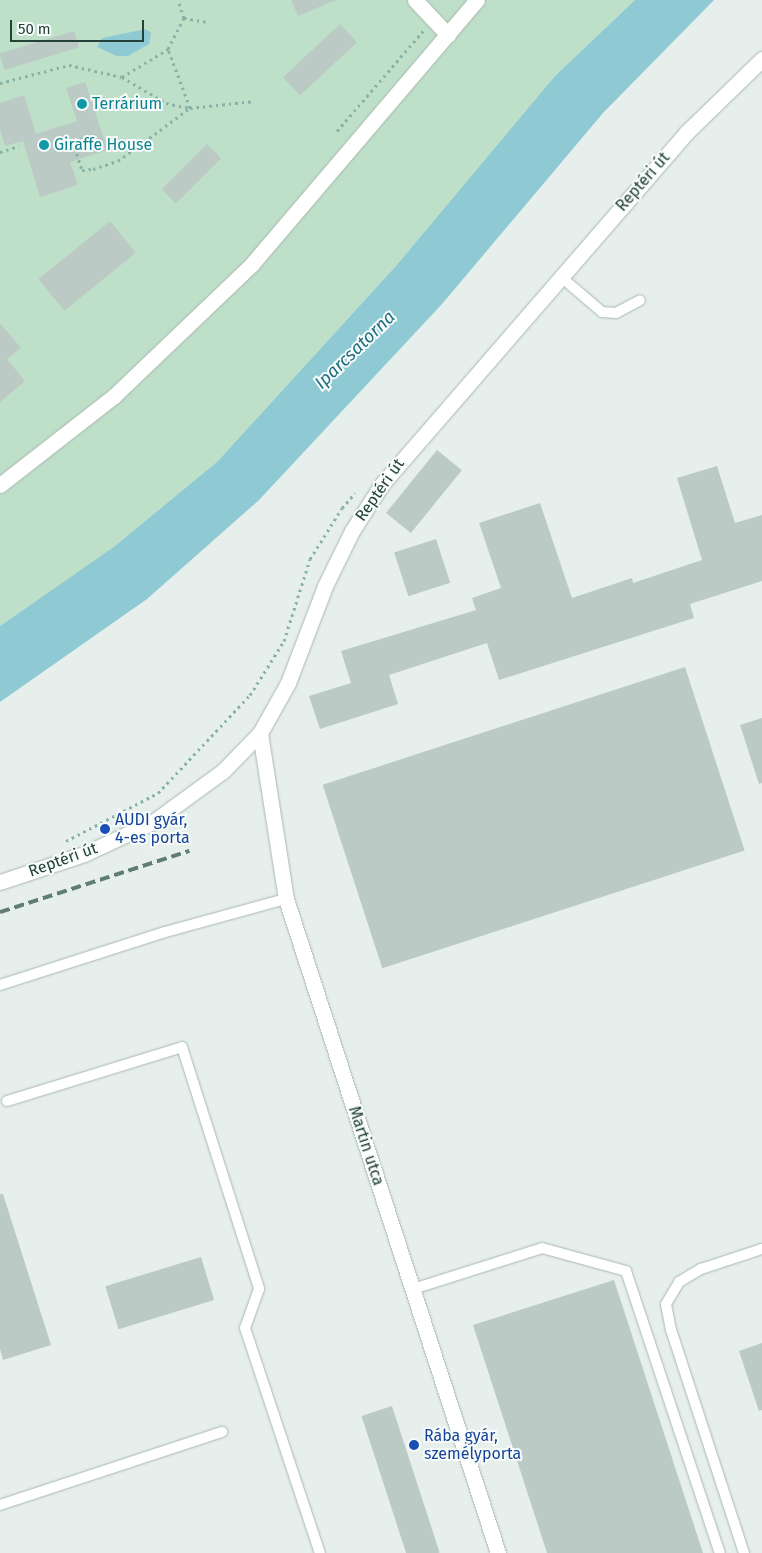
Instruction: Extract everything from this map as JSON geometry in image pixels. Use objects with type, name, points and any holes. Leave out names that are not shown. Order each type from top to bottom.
[{"type":"street","points":[[415,0],[448,35]]},
{"type":"street","points":[[0,485],[114,396],[252,264],[477,0]]},
{"type":"street","name":"Reptéri út","points":[[0,882],[84,854],[153,822],[223,771],[260,733],[288,683],[325,586],[352,531],[382,484],[560,276],[687,132],[762,59]]},
{"type":"street","name":"Martin utca","points":[[260,733],[286,899],[498,1553]]},
{"type":"lane","points":[[560,276],[602,312],[616,313],[640,300]]},
{"type":"lane","points":[[0,986],[165,932],[286,899]]},
{"type":"lane","points":[[7,1101],[182,1047],[258,1289],[245,1328],[320,1553]]},
{"type":"lane","points":[[413,1290],[542,1248],[626,1271],[720,1553]]},
{"type":"lane","points":[[744,1553],[671,1330],[666,1304],[679,1282],[701,1269],[762,1249]]},
{"type":"lane","points":[[0,1505],[222,1432]]},
{"type":"path","points":[[122,77],[168,49],[184,18],[178,0]]},
{"type":"path","points":[[184,18],[206,22]]},
{"type":"path","points":[[337,131],[433,19]]},
{"type":"path","points":[[168,49],[190,108]]},
{"type":"path","points":[[0,83],[69,65],[122,77],[166,103],[190,108],[255,101]]},
{"type":"path","points":[[83,138],[73,141],[75,148],[82,170],[93,170],[118,161],[190,108]]},
{"type":"path","points":[[0,152],[19,146]]},
{"type":"green space","points":[[0,0],[635,0],[555,76],[395,267],[218,461],[115,546],[0,626]]},
{"type":"water","name":"Iparcsatorna","points":[[635,0],[714,0],[603,113],[442,304],[259,500],[147,599],[0,702],[0,626],[115,546],[218,461],[395,267],[555,76]]},
{"type":"water","points":[[146,29],[151,33],[149,44],[128,56],[117,56],[97,47],[102,38]]},
{"type":"building","points":[[291,0],[336,0],[298,16]]},
{"type":"building","points":[[340,24],[357,42],[300,95],[283,77]]},
{"type":"building","points":[[74,31],[79,47],[4,70],[0,54]]},
{"type":"building","name":"Giraffe House","points":[[85,82],[108,150],[70,162],[78,185],[40,197],[23,141],[5,146],[0,129],[0,103],[24,95],[36,134],[77,121],[66,88]]},
{"type":"building","points":[[207,144],[221,158],[176,203],[162,189]]},
{"type":"building","points":[[110,221],[136,253],[64,311],[39,279]]},
{"type":"building","points":[[0,323],[21,348],[7,359],[25,381],[0,402]]},
{"type":"building","points":[[437,450],[462,470],[411,533],[386,513]]},
{"type":"building","points":[[717,466],[735,523],[762,515],[762,581],[690,604],[694,618],[499,680],[487,643],[389,675],[398,704],[320,729],[309,696],[351,683],[341,651],[476,610],[472,598],[501,588],[479,523],[540,503],[572,598],[632,578],[633,583],[702,560],[677,478]]},
{"type":"building","points":[[436,539],[450,583],[408,596],[394,553]]},
{"type":"building","points":[[685,667],[745,851],[382,968],[323,785]]},
{"type":"building","points":[[762,718],[762,783],[759,784],[740,725]]},
{"type":"building","points":[[0,1194],[3,1194],[51,1345],[3,1360],[0,1349]]},
{"type":"building","points":[[201,1257],[214,1300],[119,1329],[105,1286]]},
{"type":"building","points":[[614,1280],[703,1553],[547,1553],[473,1325]]},
{"type":"building","points":[[762,1343],[762,1410],[759,1411],[739,1351]]},
{"type":"building","points":[[392,1406],[440,1552],[406,1553],[362,1416]]},
{"type":"railway","points":[[0,912],[189,851]]},
{"type":"place","name":"Terrárium","points":[[82,104]]},
{"type":"place","name":"Giraffe House","points":[[44,145]]},
{"type":"place","name":"AUDI gyár, 4-es porta","points":[[105,829]]},
{"type":"place","name":"Rába gyár, személyporta","points":[[414,1445]]}]
